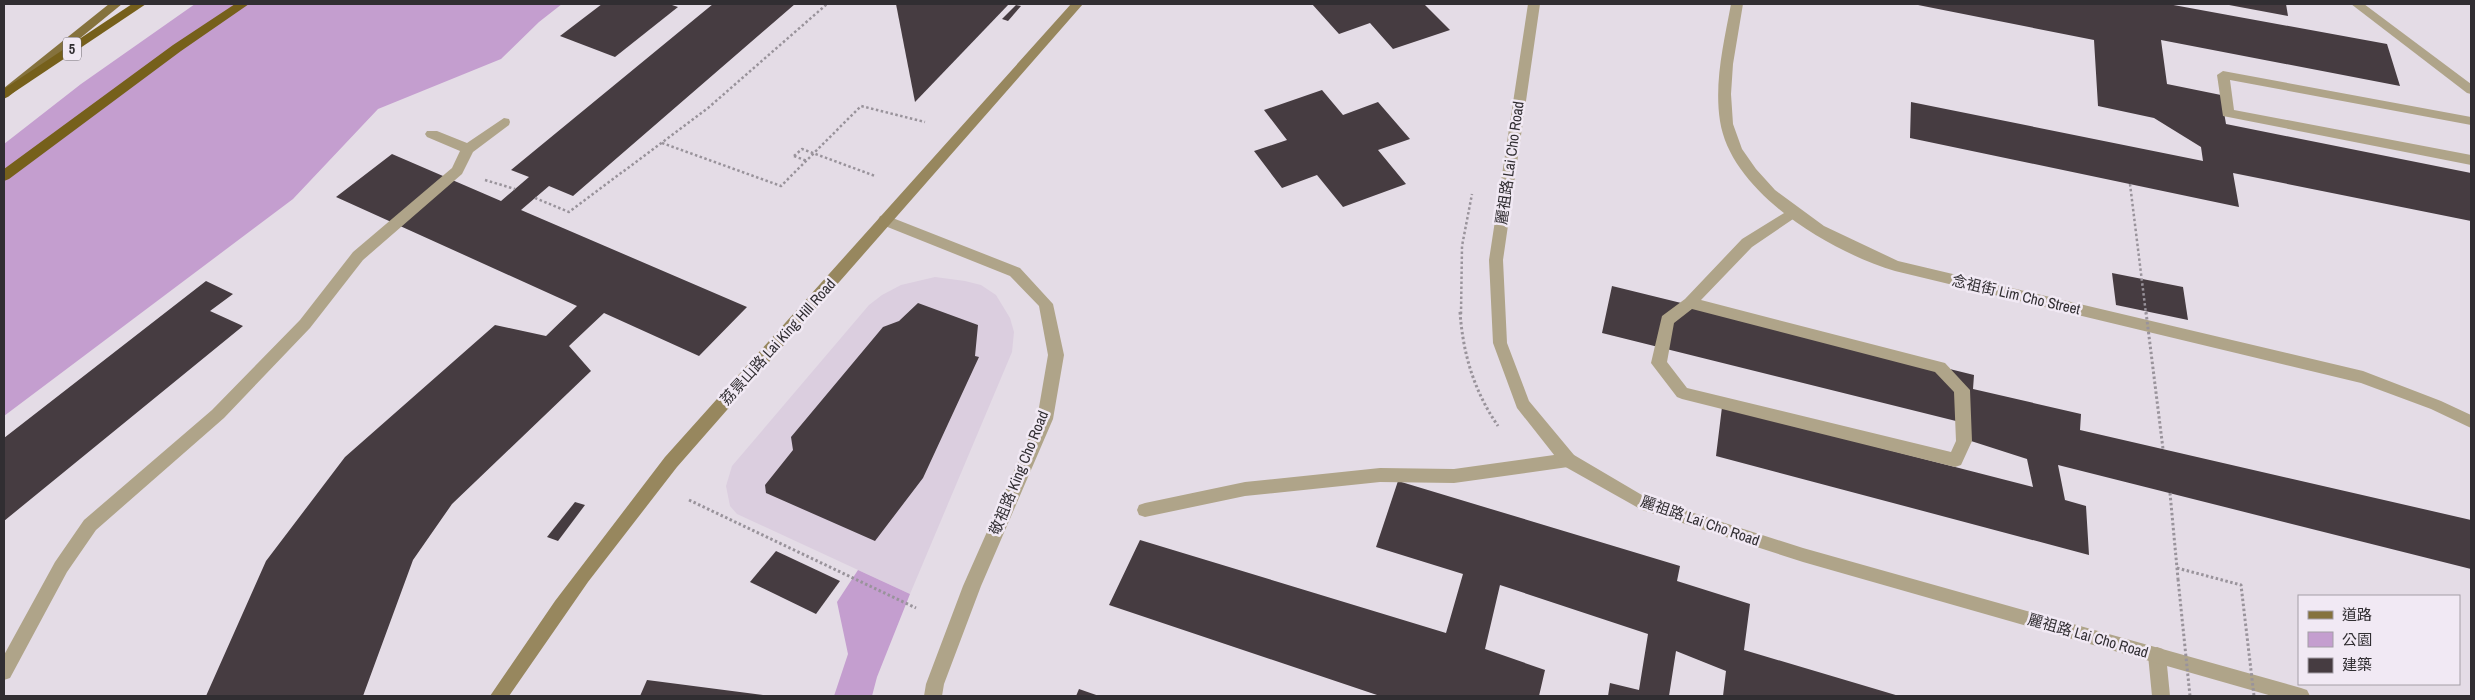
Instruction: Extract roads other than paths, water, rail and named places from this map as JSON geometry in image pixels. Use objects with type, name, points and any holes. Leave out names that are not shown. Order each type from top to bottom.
[{"type":"highway","name":"5","points":[[4,94],[140,4]]},
{"type":"highway","points":[[4,176],[177,48],[243,4]]},
{"type":"main road","points":[[4,94],[116,4]]},
{"type":"main road","name":"荔景山路 Lai King Hill Road","points":[[499,696],[600,551],[659,477],[1077,4]]},
{"type":"street","name":"麗祖路 Lai Cho Road","points":[[1534,4],[1496,260],[1500,343],[1522,404],[1568,460],[1642,503],[1803,555],[2301,696]]},
{"type":"street","name":"念祖街 Lim Cho Street","points":[[1737,4],[1725,85],[1727,125],[1733,143],[1756,178],[1794,212],[1845,244],[1895,266],[2363,377],[2436,405],[2471,422]]},
{"type":"street","points":[[2357,4],[2471,90]]},
{"type":"street","points":[[2471,121],[2222,75],[2228,112],[2471,160]]},
{"type":"street","points":[[4,672],[61,567],[90,525],[114,502],[218,414],[305,324],[358,256],[457,171],[468,149],[504,122]]},
{"type":"street","points":[[432,134],[468,149]]},
{"type":"street","points":[[1690,302],[1940,367],[1962,390],[1964,442],[1955,460],[1682,393],[1659,363],[1667,320],[1690,302],[1746,243],[1794,212]]},
{"type":"street","name":"敬祖路 King Cho Road","points":[[885,220],[1015,272],[1046,304],[1056,355],[1044,419],[972,586],[934,684],[933,696]]},
{"type":"street","points":[[1145,510],[1254,488],[1380,475],[1454,476],[1568,460]]},
{"type":"street","points":[[2157,655],[2160,690]]}]
